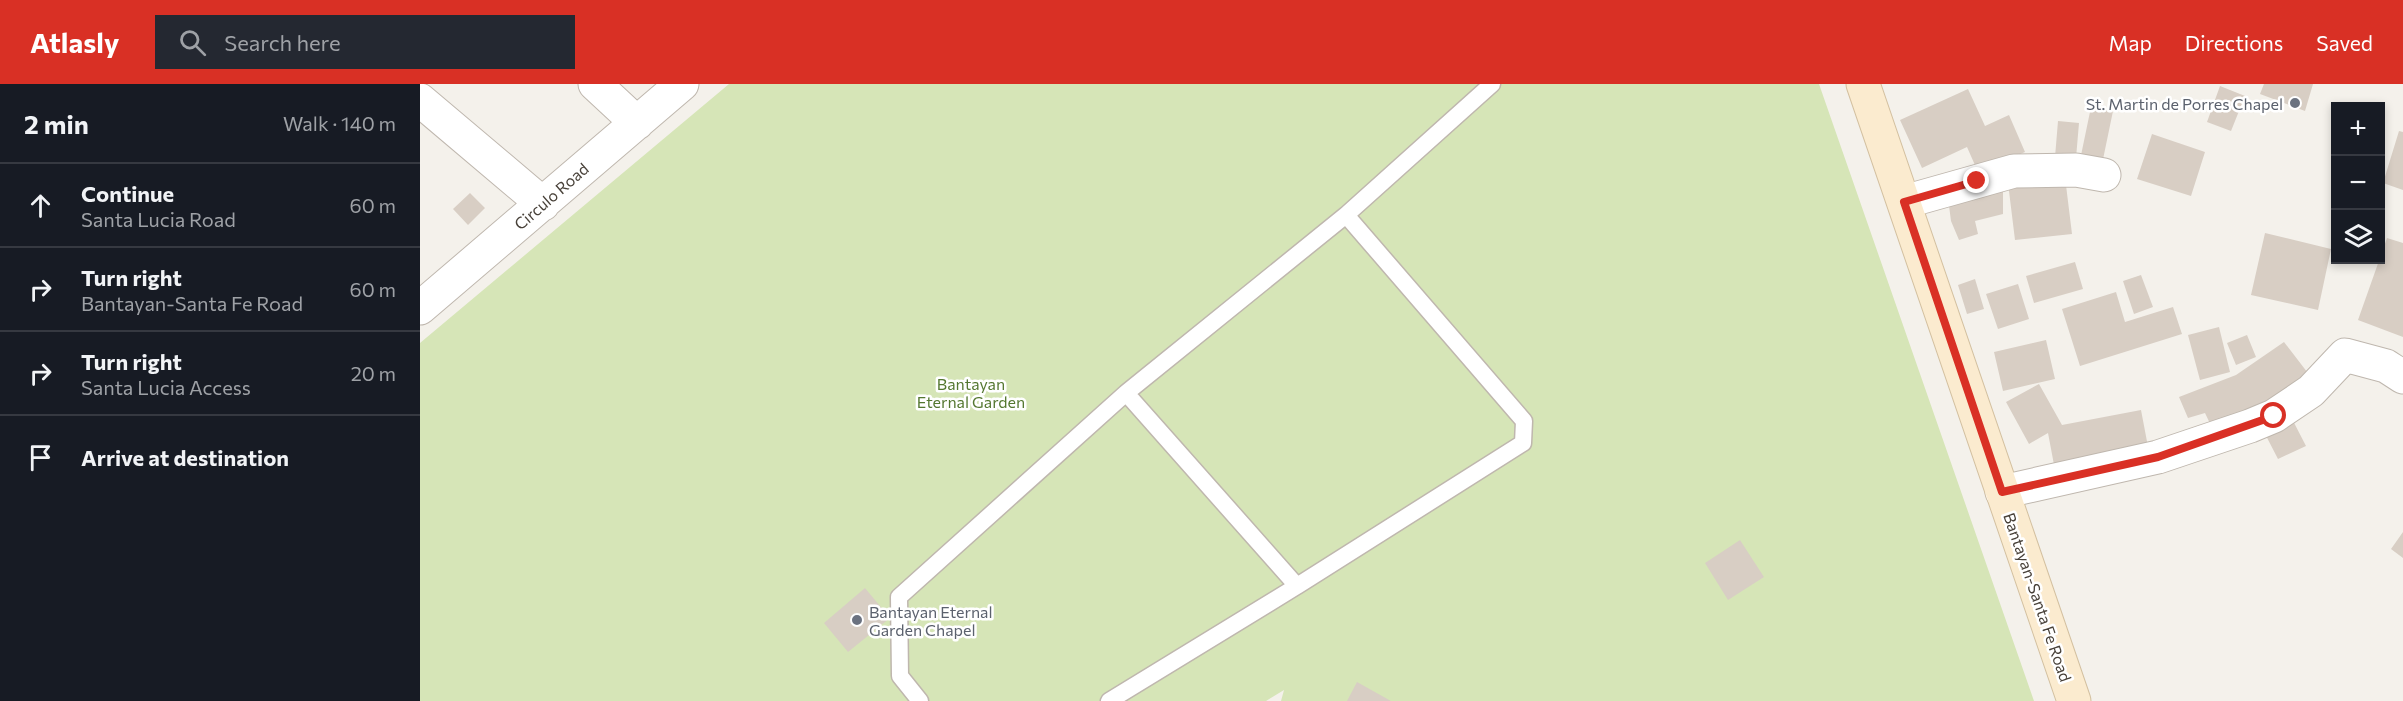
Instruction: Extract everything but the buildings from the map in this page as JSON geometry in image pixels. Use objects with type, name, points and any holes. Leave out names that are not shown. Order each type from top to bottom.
[{"type":"main road","name":"Bantayan-Santa Fe Road","points":[[1863,84],[2074,701]]},
{"type":"street","points":[[595,84],[637,123]]},
{"type":"street","name":"Circulo Road","points":[[420,308],[682,84]]},
{"type":"street","points":[[420,100],[543,204]]},
{"type":"street","points":[[1904,202],[2014,171],[2076,171],[2104,176]]},
{"type":"street","points":[[2002,492],[2158,457],[2250,426],[2274,416],[2311,391],[2345,355],[2386,366],[2403,377]]},
{"type":"lane","points":[[920,701],[900,676],[899,597],[1126,393],[1346,215],[1492,84]]},
{"type":"lane","points":[[1109,701],[1297,586],[1523,443],[1524,421],[1346,215]]},
{"type":"lane","points":[[1126,393],[1297,586]]},
{"type":"green space","name":"Bantayan Eternal Garden","points":[[729,84],[1819,84],[2034,701],[1281,701],[1284,690],[1266,701],[420,701],[420,343]]},
{"type":"place","name":"St. Martin de Porres Chapel","points":[[2295,103]]},
{"type":"place","name":"Bantayan Eternal Garden Chapel","points":[[857,620]]},
{"type":"route","points":[[1977,181],[1904,202],[2002,492],[2158,457],[2274,416]]}]
